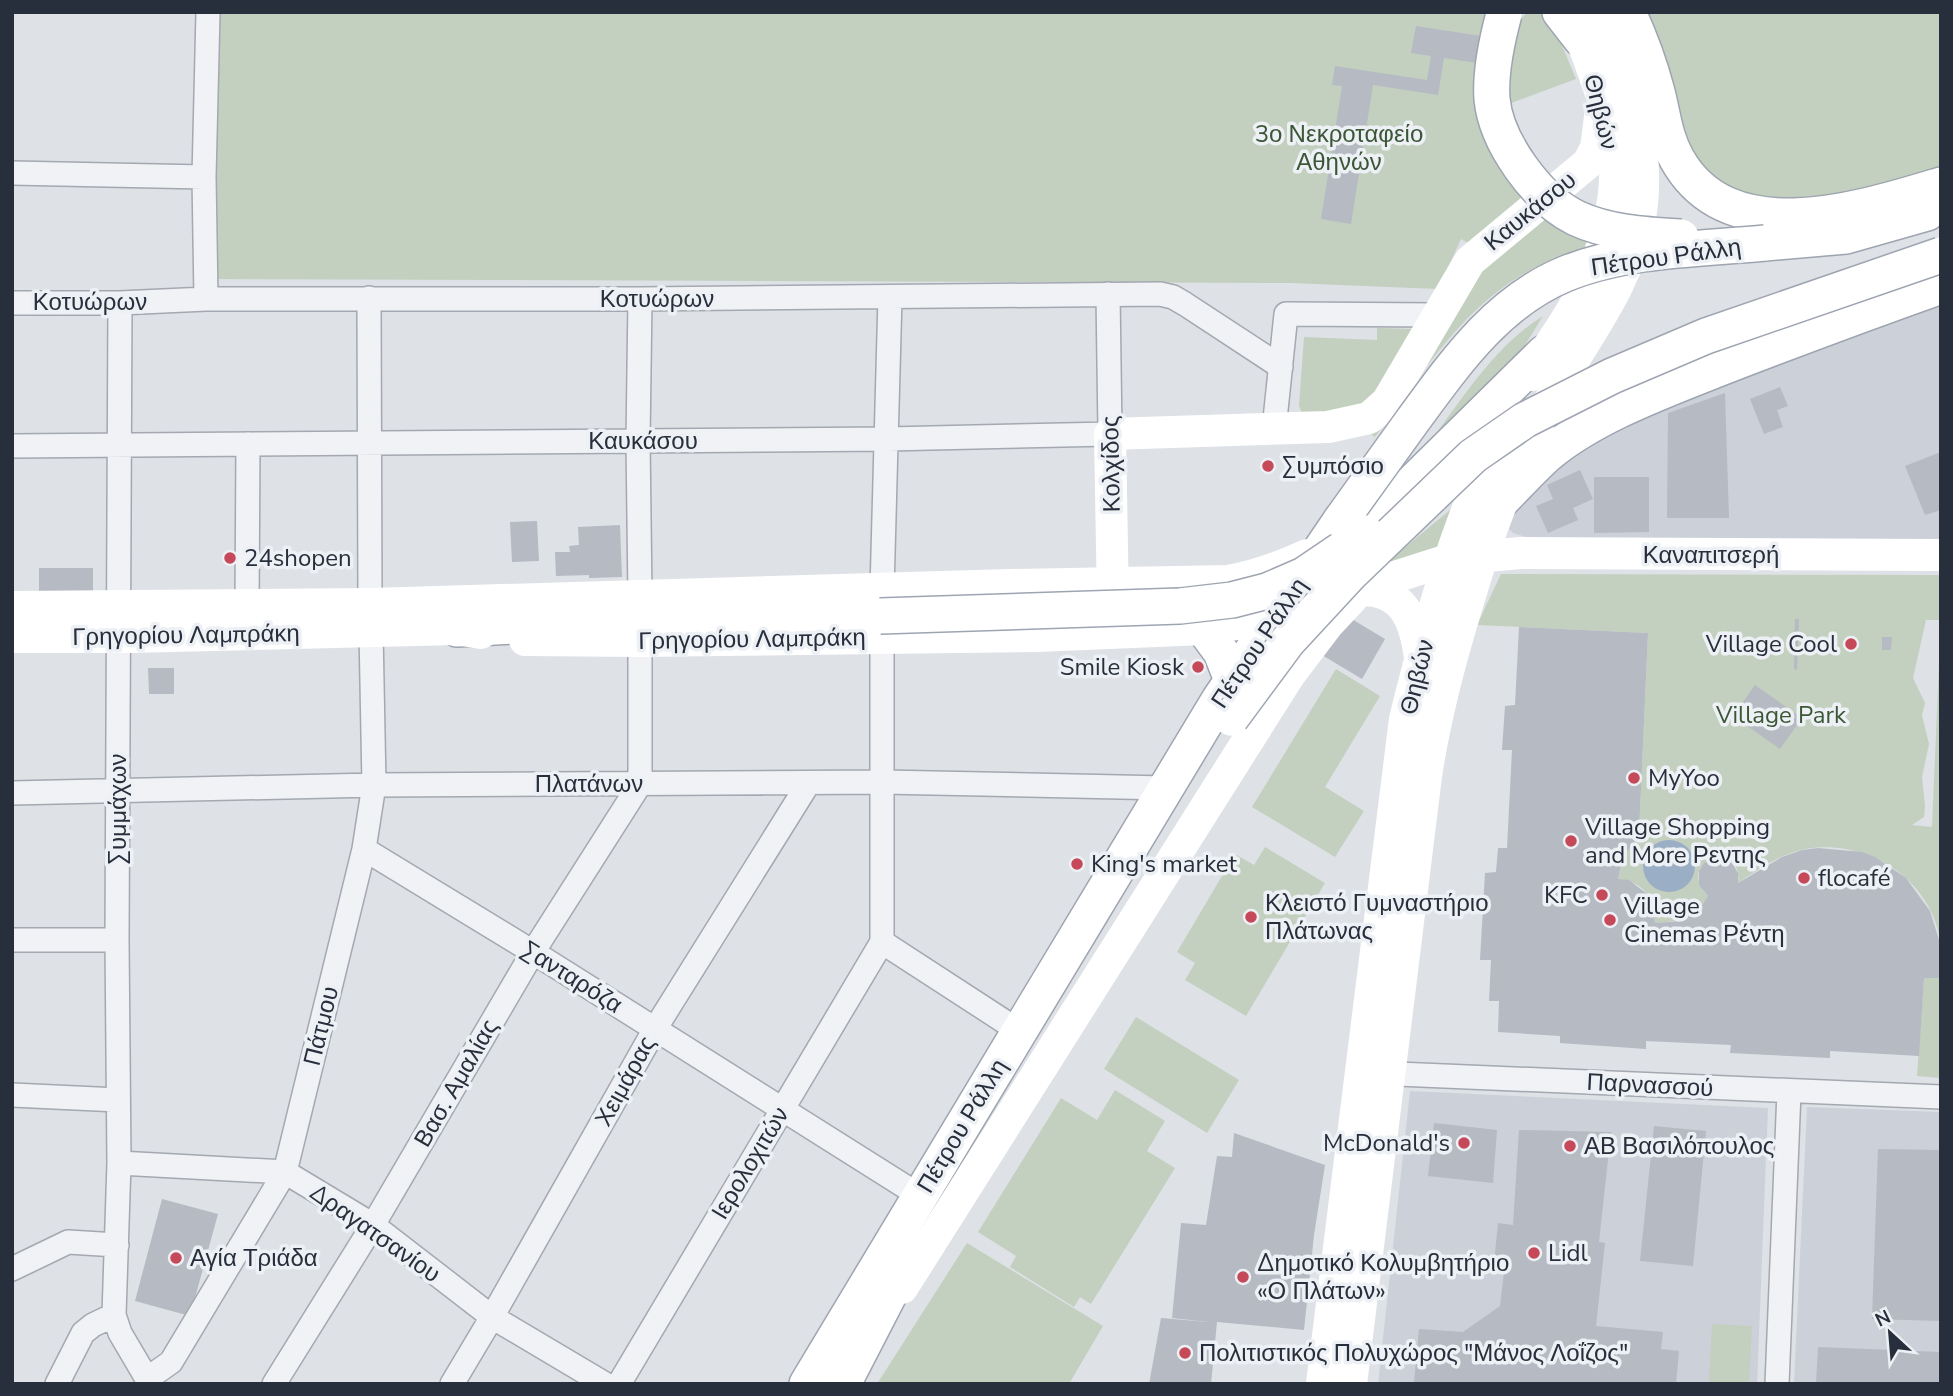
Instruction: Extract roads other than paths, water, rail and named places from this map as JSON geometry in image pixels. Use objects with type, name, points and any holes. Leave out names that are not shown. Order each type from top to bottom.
[{"type":"main road","name":"Θηβών","points":[[1322,1384],[1434,723],[1448,666],[1502,500],[1554,395],[1607,309],[1625,269],[1641,213],[1643,149],[1637,116],[1603,12]]},
{"type":"main road","points":[[1628,12],[1652,74],[1665,129],[1676,157],[1695,182],[1716,199],[1764,215],[1802,216],[1877,203],[1941,185]]},
{"type":"main road","points":[[1504,13],[1493,81],[1494,113],[1517,162],[1553,202],[1576,218],[1621,231],[1765,243]]},
{"type":"main road","name":"Θηβών","points":[[1351,1384],[1397,773],[1405,719],[1420,659],[1475,492],[1522,390],[1580,297],[1597,259],[1612,207],[1614,150],[1602,101],[1571,21]]},
{"type":"main road","name":"Καυκάσου","points":[[1111,434],[1344,425],[1369,418],[1380,411],[1470,261],[1593,157],[1602,101]]},
{"type":"main road","name":"Πέτρου Ράλλη","points":[[807,1384],[1232,680],[1431,395],[1494,320],[1525,294],[1565,274],[1615,260],[1846,236],[1926,214]]},
{"type":"main road","name":"Πέτρου Ράλλη","points":[[850,1372],[936,1205],[1231,718],[1288,641],[1350,573],[1473,456],[1545,408],[1654,357],[1777,310],[1941,255]]},
{"type":"main road","points":[[1502,500],[1547,455],[1587,428],[1684,383],[1941,286]]},
{"type":"main road","points":[[1544,353],[1546,381],[1554,395],[1573,419],[1587,428]]},
{"type":"main road","points":[[1278,615],[1544,353]]},
{"type":"main road","name":"Κολχίδος","points":[[1111,434],[1113,633]]},
{"type":"main road","points":[[457,629],[590,622],[1215,603],[1254,595],[1292,581],[1323,564],[1473,456]]},
{"type":"main road","name":"Γρηγορίου Λαμπράκη","points":[[12,637],[247,605],[371,618],[515,639],[640,641],[882,614],[1112,583],[1228,581],[1255,576],[1307,555],[1336,528]]},
{"type":"main road","name":"Καναπιτσερή","points":[[1482,556],[1521,553],[1941,555]]},
{"type":"main road","name":"Γρηγορίου Λαμπράκη","points":[[12,607],[118,622],[371,618],[640,596],[882,614],[1037,636],[1204,629],[1257,621],[1451,559],[1482,556]]},
{"type":"main road","points":[[1360,590],[1385,592],[1400,603],[1413,624],[1420,659]]},
{"type":"main road","name":"Πέτρου Ράλλη","points":[[850,1372],[1275,695],[1307,650],[1360,590]]},
{"type":"main road","points":[[1204,629],[1221,652],[1232,680]]},
{"type":"street","points":[[206,299],[204,177],[208,12]]},
{"type":"street","points":[[12,173],[204,177]]},
{"type":"street","name":"Κολχίδος","points":[[1108,294],[1111,434]]},
{"type":"street","name":"Κοτυώρων","points":[[12,303],[120,303],[206,299],[640,299],[1160,294],[1173,297],[1281,367]]},
{"type":"street","points":[[890,297],[882,614],[882,943],[1020,1031]]},
{"type":"street","name":"Πάτμου","points":[[148,1381],[171,1362],[285,1172],[365,849],[374,785],[369,298]]},
{"type":"street","points":[[640,299],[640,596]]},
{"type":"street","name":"Συμμάχων","points":[[114,1315],[119,1163],[117,940],[120,303]]},
{"type":"street","points":[[1274,429],[1286,314],[1438,315]]},
{"type":"street","name":"Καυκάσου","points":[[12,446],[888,439],[1111,434]]},
{"type":"street","points":[[247,605],[248,444]]},
{"type":"street","points":[[640,641],[640,784]]},
{"type":"street","name":"Πλατάνων","points":[[12,793],[118,793],[374,785],[884,782],[1166,788]]},
{"type":"street","name":"Βασ. Αμαλίας","points":[[274,1384],[373,1225],[533,952],[640,784]]},
{"type":"street","name":"Χειμάρας","points":[[452,1384],[655,1029],[808,784]]},
{"type":"street","name":"Σανταρόζα","points":[[365,849],[920,1196]]},
{"type":"street","points":[[12,940],[117,940]]},
{"type":"street","name":"Ιερολοχιτών","points":[[619,1384],[882,943]]},
{"type":"street","name":"Παρνασσού","points":[[1375,1073],[1941,1097]]},
{"type":"street","points":[[1777,1384],[1789,1092]]},
{"type":"street","points":[[12,1095],[118,1100]]},
{"type":"street","name":"Δραγατσανίου","points":[[119,1163],[285,1172],[373,1225],[492,1317],[605,1384]]},
{"type":"street","points":[[12,1269],[68,1242],[117,1245]]},
{"type":"street","points":[[57,1384],[83,1334],[93,1325],[114,1315],[120,1333],[148,1381]]},
{"type":"water","points":[[1669,840],[1679,842],[1687,848],[1693,856],[1693,876],[1687,884],[1679,890],[1669,892],[1659,890],[1651,884],[1645,876],[1643,866],[1645,856],[1651,848],[1659,842]]},
{"type":"place","name":"Συμπόσιο","points":[[1268,466]]},
{"type":"place","name":"24shopen","points":[[230,558]]},
{"type":"place","name":"Village Cool","points":[[1851,644]]},
{"type":"place","name":"Smile Kiosk","points":[[1198,667]]},
{"type":"place","name":"MyYoo","points":[[1634,778]]},
{"type":"place","name":"Village Shopping and More Ρεντης","points":[[1571,841]]},
{"type":"place","name":"King's market","points":[[1077,864]]},
{"type":"place","name":"flocafé","points":[[1804,878]]},
{"type":"place","name":"KFC","points":[[1602,895]]},
{"type":"place","name":"Κλειστό Γυμναστήριο Πλάτωνας","points":[[1251,917]]},
{"type":"place","name":"Village Cinemas Ρέντη","points":[[1610,920]]},
{"type":"place","name":"McDonald's","points":[[1464,1143]]},
{"type":"place","name":"ΑΒ Βασιλόπουλος","points":[[1570,1146]]},
{"type":"place","name":"Lidl","points":[[1534,1253]]},
{"type":"place","name":"Αγία Τριάδα","points":[[176,1258]]},
{"type":"place","name":"Δημοτικό Κολυμβητήριο «Ο Πλάτων»","points":[[1243,1277]]},
{"type":"place","name":"Πολιτιστικός Πολυχώρος \"Μάνος Λοΐζος\"","points":[[1185,1353]]},
{"type":"park label","name":"3ο Νεκροταφείο Αθηνών","points":[[1339,148]]},
{"type":"park label","name":"Village Park","points":[[1781,715]]}]
